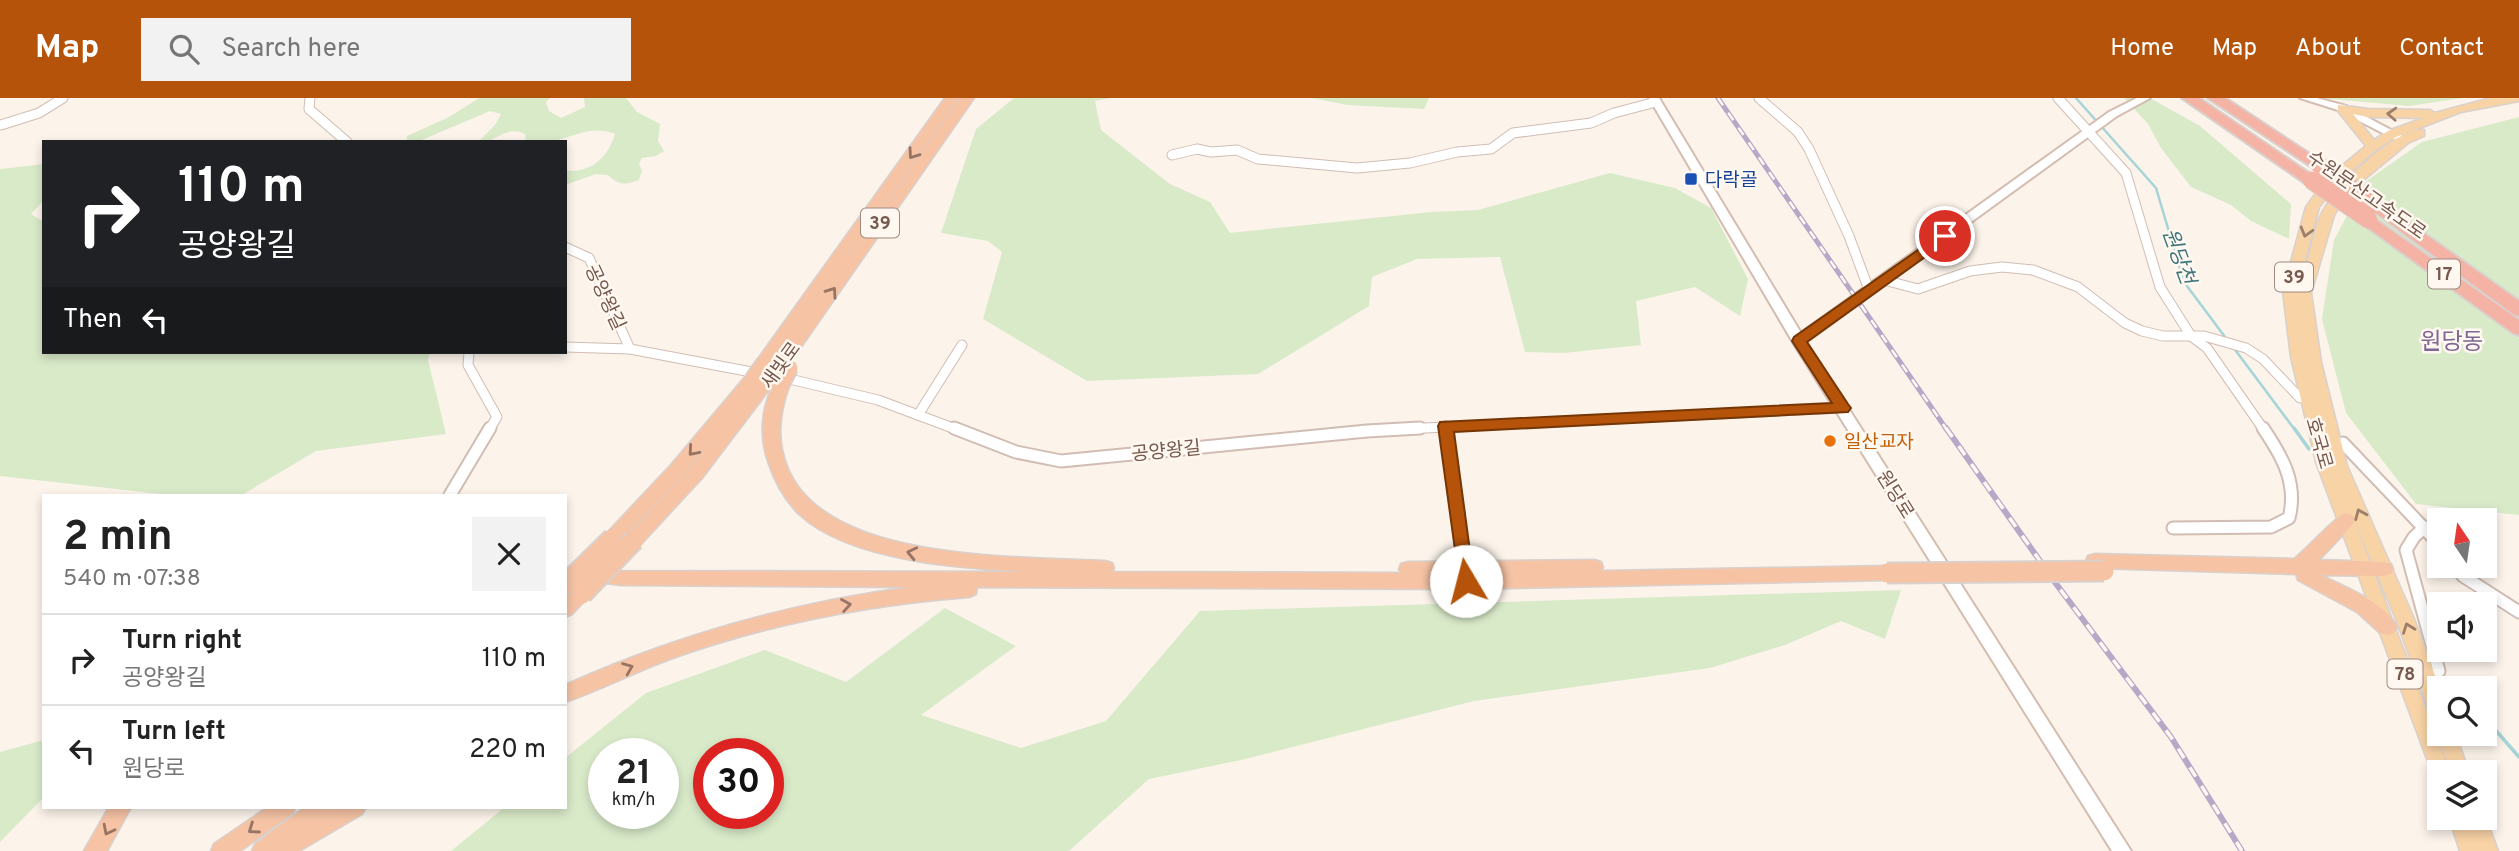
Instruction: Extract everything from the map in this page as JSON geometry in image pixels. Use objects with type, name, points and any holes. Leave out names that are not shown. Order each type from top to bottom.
[{"type":"highway","name":"새빛로","points":[[574,589],[634,540],[696,473],[766,383],[952,98]]},
{"type":"highway","name":"새빛로","points":[[778,365],[793,348],[967,98]]},
{"type":"highway","name":"수원문산고속도로","points":[[2217,99],[2373,212],[2404,223],[2519,310]]},
{"type":"highway","name":"수원문산고속도로","points":[[2192,100],[2316,173]]},
{"type":"highway","name":"수원문산고속도로","points":[[2373,212],[2390,235],[2519,329]]},
{"type":"highway","points":[[2404,223],[2519,297]]},
{"type":"highway","points":[[2390,235],[2519,345]]},
{"type":"highway","points":[[778,365],[766,383],[773,403],[769,426],[775,459],[785,480],[811,514],[857,539],[920,555],[1151,575]]},
{"type":"highway","name":"새빛로","points":[[574,589],[613,538],[677,470],[766,383]]},
{"type":"highway","points":[[2302,570],[2346,520]]},
{"type":"highway","points":[[567,565],[623,571],[1151,575]]},
{"type":"highway","points":[[567,573],[635,578],[1465,575],[2100,566],[2376,573]]},
{"type":"highway","points":[[2302,570],[2355,602],[2387,627]]},
{"type":"highway","points":[[567,693],[684,645],[788,615],[917,592],[1151,575]]},
{"type":"highway","points":[[94,851],[119,809]]},
{"type":"highway","points":[[222,851],[282,809]]},
{"type":"highway","points":[[263,851],[318,809]]},
{"type":"highway","points":[[279,851],[352,809]]},
{"type":"main road","points":[[1799,341],[2113,114],[2145,98]]},
{"type":"main road","points":[[2305,98],[2368,113],[2443,114]]},
{"type":"main road","name":"호국로","points":[[2437,760],[2387,627],[2376,573],[2339,466],[2314,362],[2304,293],[2327,215],[2344,190],[2398,137],[2443,114],[2481,103],[2516,98]]},
{"type":"main road","name":"원당로","points":[[1655,100],[1799,341],[2122,851]]},
{"type":"main road","name":"호국로","points":[[2427,680],[2376,573],[2346,520],[2324,463],[2298,358],[2290,291],[2313,207],[2331,182],[2373,146],[2463,115],[2519,104]]},
{"type":"main road","points":[[2342,108],[2398,137]]},
{"type":"main road","points":[[2342,108],[2373,146]]},
{"type":"main road","points":[[2463,830],[2470,851]]},
{"type":"main road","points":[[2481,830],[2488,851]]},
{"type":"street","points":[[1,125],[39,113],[63,98]]},
{"type":"street","points":[[310,98],[309,108],[345,140]]},
{"type":"street","points":[[1759,98],[1798,132],[1809,149],[1849,236],[1869,290]]},
{"type":"street","points":[[2058,98],[2126,173],[2160,287],[2191,336],[2207,348],[2282,456],[2289,473],[2294,504],[2289,518],[2271,527],[2172,528]]},
{"type":"street","points":[[1171,155],[1197,149],[1211,152],[1237,150],[1258,159],[1357,168],[1410,163],[1457,152],[1491,149],[1513,134],[1591,123],[1655,100]]},
{"type":"street","name":"공양왕길","points":[[567,248],[589,258],[631,349],[844,390],[1016,452],[1061,461],[1367,430],[1843,408]]},
{"type":"street","points":[[1884,280],[1918,289],[1970,271],[2002,267],[2033,271],[2078,287],[2125,323],[2142,331],[2163,336],[2203,336],[2246,348],[2263,359],[2300,398]]},
{"type":"street","points":[[918,415],[962,345]]},
{"type":"street","points":[[567,347],[631,349]]},
{"type":"street","points":[[451,494],[497,417],[468,365],[469,354]]},
{"type":"street","points":[[1446,426],[1465,575]]},
{"type":"street","points":[[2343,443],[2426,527],[2414,537],[2406,551],[2439,671],[2432,676]]},
{"type":"street","points":[[2466,578],[2519,612]]},
{"type":"green space","points":[[479,98],[550,98],[546,102],[549,111],[561,118],[585,107],[584,98],[626,98],[637,112],[660,124],[658,141],[664,151],[656,156],[642,158],[639,164],[642,171],[639,180],[622,184],[608,175],[596,174],[567,184],[567,171],[583,169],[597,162],[608,150],[615,134],[591,131],[558,140],[526,140],[525,134],[512,131],[488,140],[480,140],[495,125],[501,114],[490,111],[422,140],[407,140],[407,136],[449,117]]},
{"type":"green space","points":[[1014,98],[1111,98],[1095,101],[1101,130],[1170,184],[1210,202],[1230,233],[1431,212],[1478,210],[1610,173],[1675,188],[1711,208],[1748,279],[1740,316],[1695,287],[1636,301],[1641,345],[1564,353],[1525,352],[1500,257],[1417,259],[1372,277],[1369,306],[1258,374],[1087,381],[983,319],[1002,252],[988,241],[941,233],[976,129]]},
{"type":"green space","points":[[1312,98],[1429,98],[1424,109],[1347,105]]},
{"type":"green space","points":[[2124,98],[2150,98],[2200,126],[2291,204],[2289,239],[2251,221],[2231,205],[2191,187],[2161,148],[2148,124]]},
{"type":"green space","points":[[2320,98],[2462,98],[2409,106]]},
{"type":"green space","points":[[2519,117],[2519,515],[2497,513],[2497,508],[2453,508],[2416,504],[2346,413],[2322,319],[2334,240],[2365,182],[2422,142]]},
{"type":"green space","points":[[42,164],[42,202],[31,214],[42,221],[42,354],[430,354],[428,360],[446,434],[316,451],[244,494],[161,494],[0,476],[0,169]]},
{"type":"green space","points":[[1901,590],[1885,639],[1841,621],[1785,645],[1710,668],[1474,701],[1241,760],[1149,779],[1069,851],[451,851],[503,809],[567,809],[567,756],[588,740],[588,829],[679,829],[679,738],[590,738],[646,693],[765,650],[846,682],[945,608],[1016,646],[921,715],[1021,748],[1106,721],[1200,611]]},
{"type":"green space","points":[[42,741],[42,799],[0,842],[0,752]]},
{"type":"waterway","name":"원당천","points":[[2076,98],[2156,188],[2184,282],[2228,341]]},
{"type":"waterway","name":"원당천","points":[[2233,347],[2295,430]]},
{"type":"waterway","name":"원당천","points":[[2294,428],[2309,449]]},
{"type":"waterway","name":"원당천","points":[[2497,732],[2519,757]]},
{"type":"railway","points":[[1718,98],[1947,430]]},
{"type":"railway","points":[[1946,428],[2057,585],[2171,737],[2242,851]]},
{"type":"place","name":"다락골","points":[[1691,179]]},
{"type":"place","name":"일산교자","points":[[1830,441]]},
{"type":"district","name":"원당동","points":[[2452,341]]},
{"type":"route","points":[[1466,581],[1446,426],[1843,408],[1799,341],[1945,236]]}]
